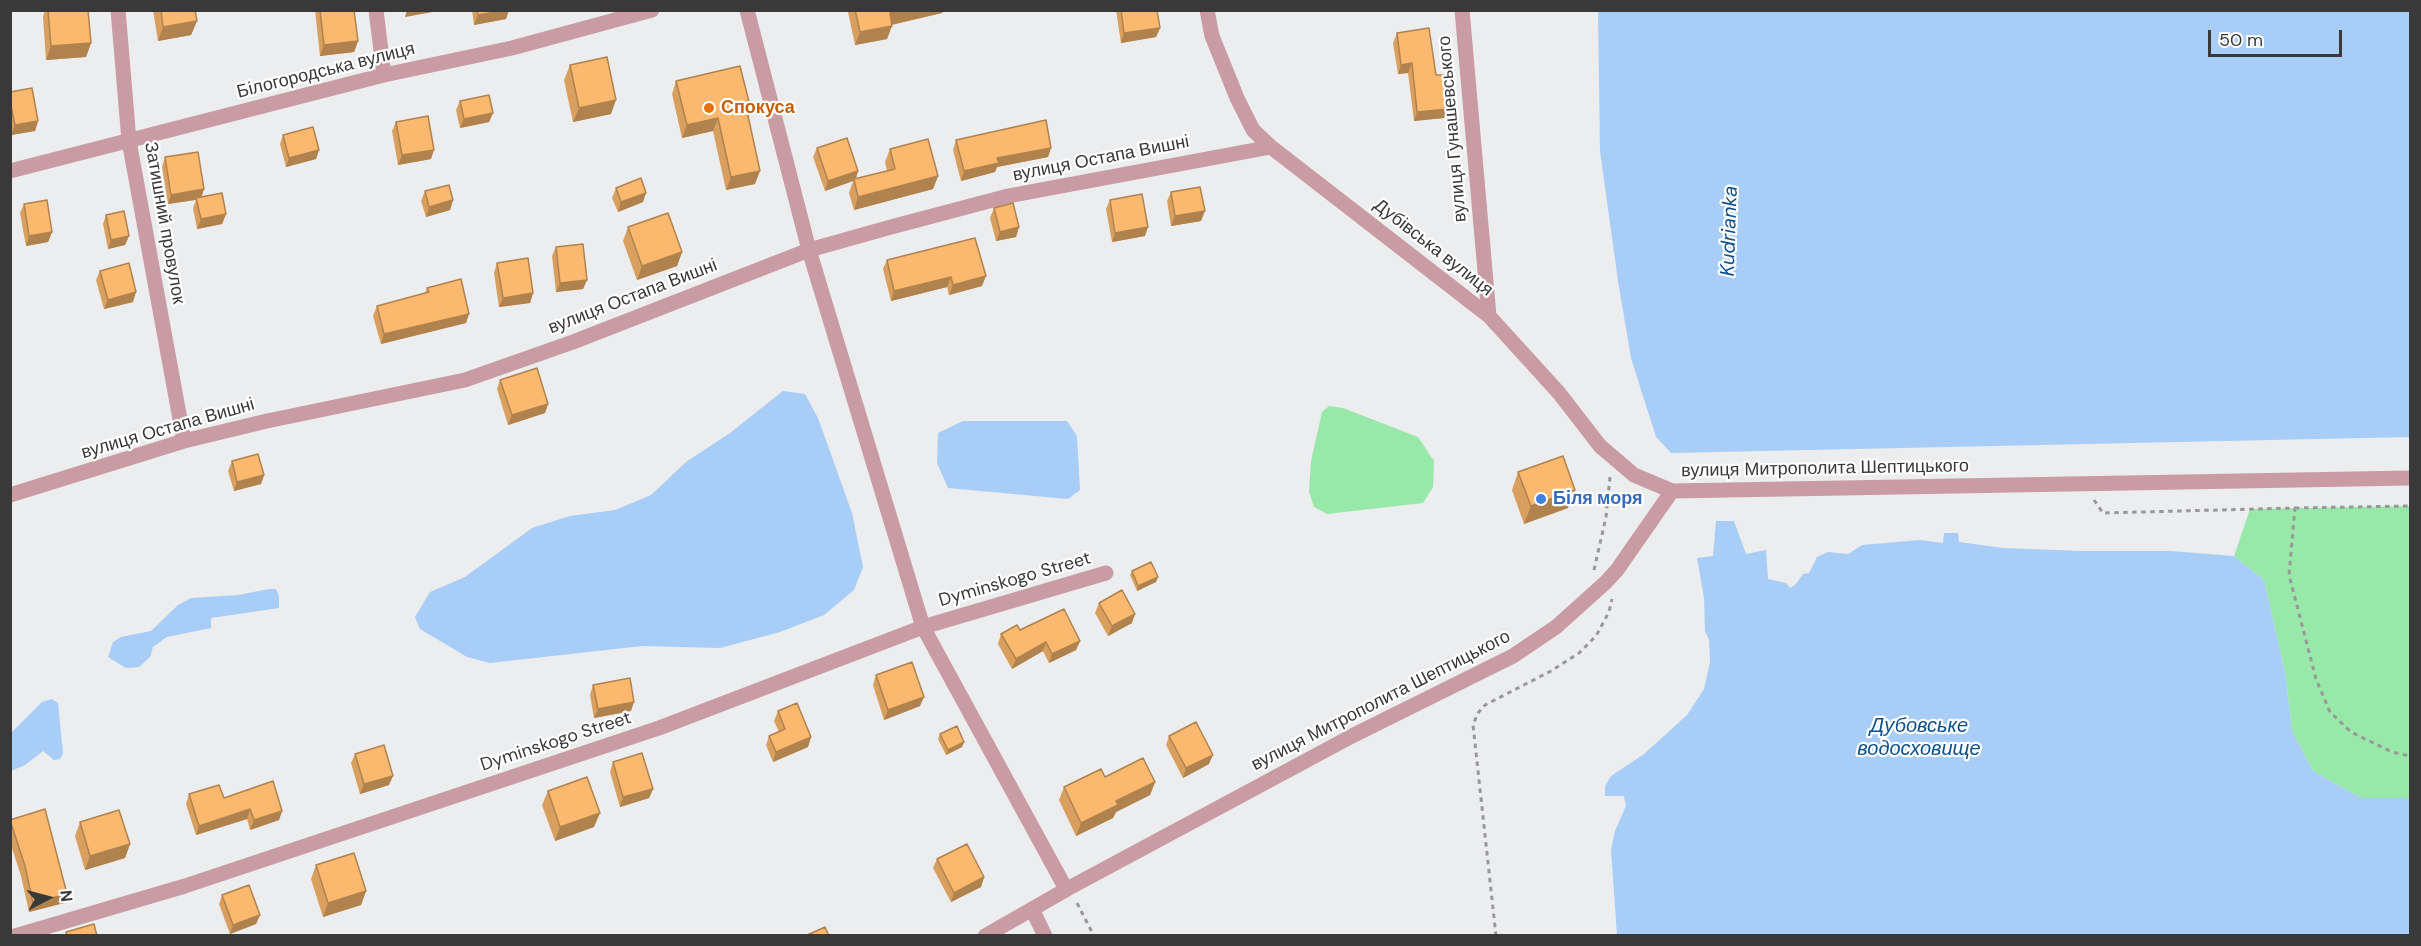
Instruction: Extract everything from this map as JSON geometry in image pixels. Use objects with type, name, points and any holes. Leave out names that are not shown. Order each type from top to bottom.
[{"type":"street","name":"Затишний провулок","points":[[118,10],[129,141],[184,441]]},
{"type":"street","points":[[376,10],[384,75]]},
{"type":"street","name":"Білогородська вулиця","points":[[10,171],[384,75],[512,48],[652,10]]},
{"type":"street","points":[[747,10],[810,250],[923,627],[1068,889]]},
{"type":"street","name":"Дубівська вулиця","points":[[1207,10],[1212,36],[1237,98],[1253,130],[1271,147],[1489,316],[1559,393],[1600,446],[1634,475],[1672,491]]},
{"type":"street","name":"вулиця Гунашевського","points":[[1462,10],[1489,316]]},
{"type":"street","name":"вулиця Остапа Вишні","points":[[10,495],[184,441],[267,421],[465,380],[573,342],[810,250],[1008,196],[1271,147]]},
{"type":"street","name":"вулиця Митрополита Шептицького","points":[[985,936],[1352,736],[1513,656],[1556,627],[1617,570],[1672,491],[2410,478]]},
{"type":"street","name":"Dyminskogo Street","points":[[15,936],[185,886],[660,728],[923,627],[1106,573]]},
{"type":"street","points":[[1032,909],[1045,936]]},
{"type":"path","points":[[1582,603],[1592,580],[1606,517],[1610,478],[1600,446]]},
{"type":"path","points":[[2083,484],[2103,513],[2410,506]]},
{"type":"path","points":[[2295,508],[2289,575],[2316,680],[2330,712],[2351,732],[2392,753],[2410,756]]},
{"type":"path","points":[[1496,936],[1473,725],[1478,713],[1485,705],[1551,671],[1580,653],[1596,636],[1609,612],[1617,570]]},
{"type":"path","points":[[1068,889],[1094,936]]},
{"type":"green space","points":[[1329,406],[1343,408],[1418,437],[1434,461],[1433,487],[1423,503],[1327,514],[1314,507],[1309,492],[1311,461],[1322,412]]},
{"type":"green space","points":[[2410,506],[2410,798],[2361,798],[2313,771],[2292,731],[2285,672],[2264,580],[2234,556],[2250,509]]},
{"type":"water","name":"Kudrianka","points":[[1598,11],[2410,11],[2410,437],[1671,453],[1656,437],[1631,358],[1618,281],[1600,151]]},
{"type":"water","points":[[783,391],[805,394],[818,418],[852,513],[863,567],[854,590],[824,615],[780,632],[720,648],[642,646],[490,663],[467,657],[420,629],[415,617],[430,592],[465,577],[532,528],[570,516],[615,510],[651,495],[686,462],[730,433]]},
{"type":"water","points":[[963,421],[1067,421],[1077,436],[1080,490],[1068,499],[948,488],[937,463],[938,433]]},
{"type":"water","name":"Дубовське водосховище","points":[[1716,521],[1734,521],[1746,554],[1766,550],[1768,579],[1786,583],[1790,588],[1803,574],[1809,573],[1817,557],[1828,552],[1848,554],[1862,545],[1920,540],[1943,543],[1944,533],[1958,533],[1959,542],[2004,548],[2171,551],[2234,556],[2264,580],[2285,672],[2292,731],[2313,771],[2361,798],[2410,798],[2410,935],[1617,935],[1611,850],[1615,831],[1626,806],[1624,796],[1605,796],[1605,786],[1611,776],[1644,754],[1687,715],[1704,689],[1710,662],[1709,640],[1705,631],[1704,598],[1697,558],[1713,556]]},
{"type":"water","points":[[276,589],[279,596],[279,608],[211,618],[211,628],[167,637],[153,647],[150,657],[139,667],[126,668],[108,657],[113,642],[121,637],[151,631],[178,605],[191,598],[238,595]]},
{"type":"water","points":[[52,699],[58,703],[63,753],[60,759],[54,760],[43,751],[25,765],[11,771],[11,733],[42,702]]},
{"type":"building","points":[[48,10],[88,10],[91,43],[51,46]]},
{"type":"building","points":[[161,10],[195,10],[197,21],[163,27]]},
{"type":"building","points":[[320,10],[354,10],[358,41],[324,45]]},
{"type":"building","points":[[477,10],[506,10],[478,15]]},
{"type":"building","points":[[855,10],[901,10],[890,13],[892,26],[860,32]]},
{"type":"building","points":[[1121,10],[1157,10],[1160,28],[1124,33]]},
{"type":"building","points":[[1429,28],[1436,75],[1444,75],[1448,109],[1417,112],[1412,63],[1401,65],[1397,33]]},
{"type":"building","points":[[607,57],[616,100],[579,108],[570,65]]},
{"type":"building","points":[[740,66],[751,110],[747,111],[760,171],[731,177],[718,118],[687,125],[676,81]]},
{"type":"building","points":[[32,88],[38,121],[15,125],[10,92]]},
{"type":"building","points":[[489,95],[493,113],[464,119],[460,101]]},
{"type":"building","points":[[428,116],[434,150],[402,155],[396,122]]},
{"type":"building","points":[[1046,120],[1051,148],[997,158],[999,163],[964,171],[956,140]]},
{"type":"building","points":[[313,127],[319,150],[289,158],[283,135]]},
{"type":"building","points":[[847,138],[858,171],[828,181],[817,148]]},
{"type":"building","points":[[928,139],[938,176],[858,197],[854,179],[895,169],[890,149]]},
{"type":"building","points":[[198,152],[204,189],[171,195],[165,157]]},
{"type":"building","points":[[641,178],[646,193],[621,202],[616,188]]},
{"type":"building","points":[[449,185],[453,200],[429,207],[425,191]]},
{"type":"building","points":[[1200,187],[1205,211],[1175,216],[1171,192]]},
{"type":"building","points":[[222,193],[226,214],[201,219],[196,198]]},
{"type":"building","points":[[1142,194],[1148,227],[1115,233],[1110,200]]},
{"type":"building","points":[[47,200],[52,232],[29,236],[24,204]]},
{"type":"building","points":[[1013,203],[1019,227],[1000,232],[994,208]]},
{"type":"building","points":[[124,211],[129,236],[111,240],[106,215]]},
{"type":"building","points":[[668,213],[682,252],[642,266],[628,227]]},
{"type":"building","points":[[975,238],[986,276],[953,285],[951,277],[894,291],[887,260]]},
{"type":"building","points":[[583,244],[587,280],[560,283],[556,247]]},
{"type":"building","points":[[528,258],[533,293],[503,298],[497,263]]},
{"type":"building","points":[[129,263],[136,292],[108,300],[100,271]]},
{"type":"building","points":[[461,279],[469,314],[384,334],[377,306],[429,292],[427,288]]},
{"type":"building","points":[[537,368],[548,404],[512,415],[500,380]]},
{"type":"building","points":[[258,454],[264,475],[237,482],[232,461]]},
{"type":"building","points":[[1563,456],[1575,490],[1531,506],[1518,472]]},
{"type":"building","points":[[1151,562],[1158,577],[1138,586],[1132,571]]},
{"type":"building","points":[[1122,590],[1135,614],[1112,626],[1099,603]]},
{"type":"building","points":[[1064,609],[1080,641],[1052,654],[1046,642],[1016,659],[1001,634],[1017,625],[1020,630]]},
{"type":"building","points":[[912,662],[924,697],[888,710],[876,675]]},
{"type":"building","points":[[630,678],[634,702],[598,709],[593,685]]},
{"type":"building","points":[[797,703],[811,737],[776,752],[769,736],[785,729],[778,711]]},
{"type":"building","points":[[1196,722],[1213,755],[1186,768],[1169,736]]},
{"type":"building","points":[[957,726],[964,742],[948,750],[940,734]]},
{"type":"building","points":[[384,745],[393,776],[364,784],[355,754]]},
{"type":"building","points":[[642,753],[653,789],[623,797],[613,762]]},
{"type":"building","points":[[1143,758],[1155,782],[1116,801],[1118,805],[1081,823],[1064,787],[1101,769],[1105,777]]},
{"type":"building","points":[[587,777],[600,813],[560,827],[548,791]]},
{"type":"building","points":[[273,781],[282,811],[254,820],[250,809],[199,826],[189,794],[219,785],[224,798]]},
{"type":"building","points":[[45,809],[67,894],[33,903],[25,866],[10,820]]},
{"type":"building","points":[[119,810],[130,844],[90,856],[80,822]]},
{"type":"building","points":[[967,844],[984,877],[954,893],[937,859]]},
{"type":"building","points":[[354,853],[366,891],[328,903],[316,865]]},
{"type":"building","points":[[249,885],[260,915],[233,925],[222,895]]},
{"type":"building","points":[[94,924],[97,936],[67,936],[66,932]]},
{"type":"building","points":[[825,927],[829,936],[805,936]]},
{"type":"place","name":"Спокуса","points":[[709,108]]},
{"type":"place","name":"Біля моря","points":[[1541,499]]}]
